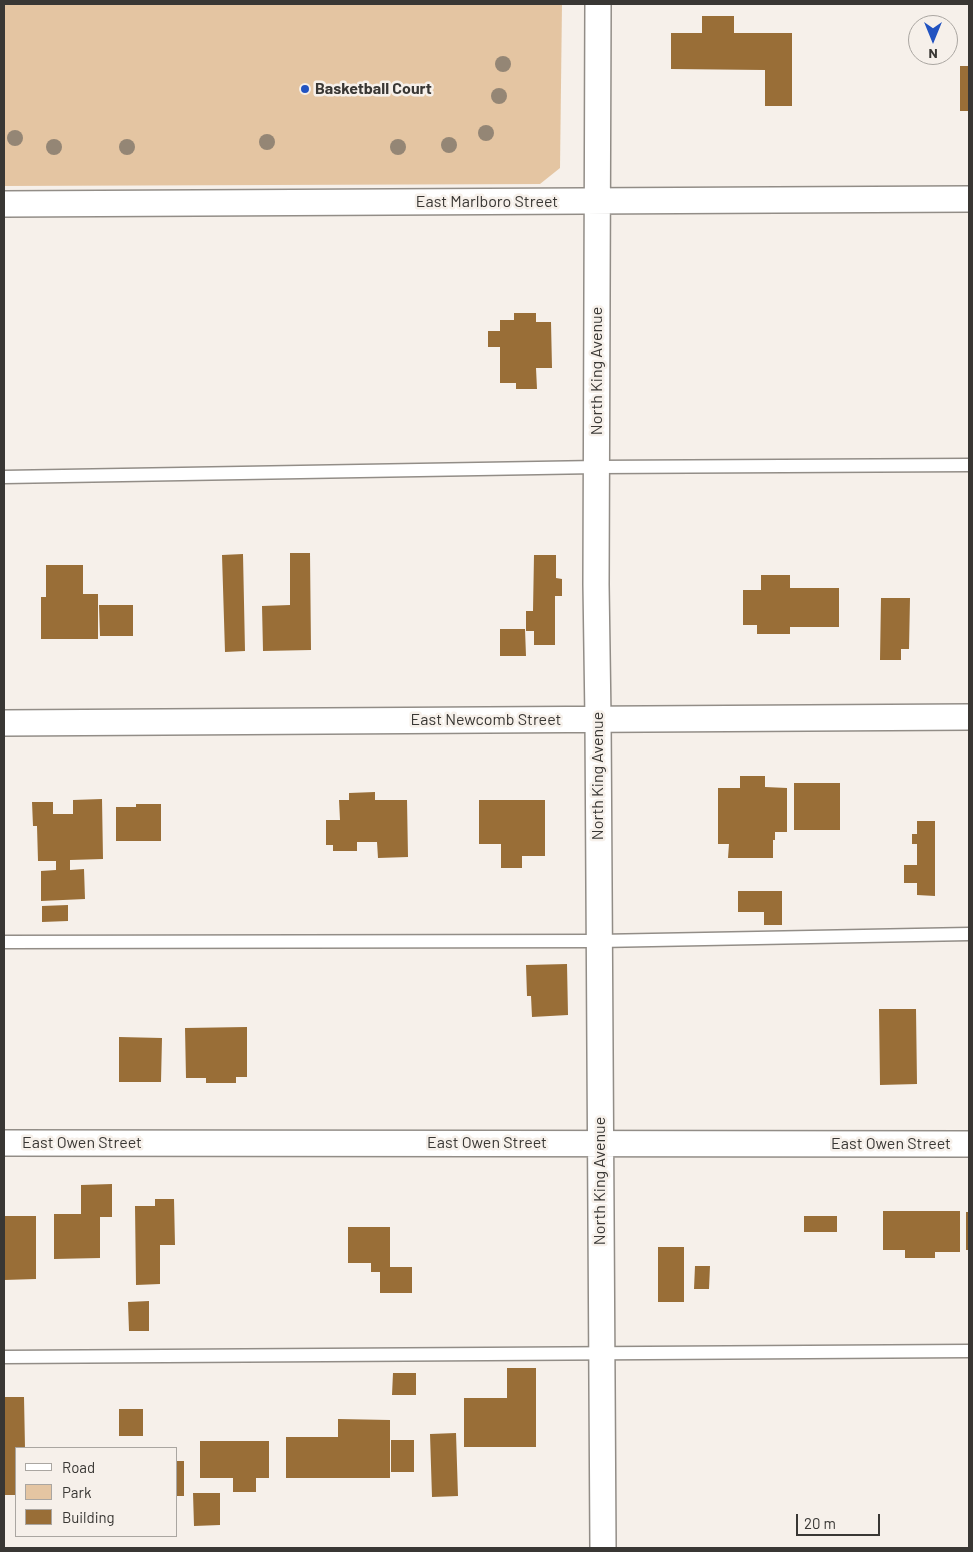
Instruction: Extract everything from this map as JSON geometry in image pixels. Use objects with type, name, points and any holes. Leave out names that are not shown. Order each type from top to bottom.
[{"type":"street","name":"North King Avenue","points":[[598,4],[596,584],[604,1548]]},
{"type":"street","name":"East Marlboro Street","points":[[4,204],[969,198]]},
{"type":"street","name":"East Newcomb Street","points":[[4,723],[969,717]]},
{"type":"street","name":"East Owen Street","points":[[4,1143],[969,1144]]},
{"type":"lane","points":[[4,477],[597,467],[969,465]]},
{"type":"lane","points":[[4,942],[599,941],[969,934]]},
{"type":"lane","points":[[4,1358],[969,1351]]},
{"type":"green space","points":[[4,4],[562,4],[560,168],[540,184],[4,186]]},
{"type":"building","points":[[702,16],[734,16],[734,33],[792,33],[792,106],[765,106],[765,70],[671,69],[671,33],[702,33]]},
{"type":"building","points":[[960,66],[969,66],[969,111],[960,111]]},
{"type":"building","points":[[514,313],[536,313],[536,322],[551,322],[552,368],[536,368],[537,389],[516,389],[516,383],[500,383],[500,347],[488,347],[488,331],[500,331],[500,320],[514,320]]},
{"type":"building","points":[[290,553],[310,553],[311,650],[263,651],[262,606],[290,605]]},
{"type":"building","points":[[243,554],[245,651],[225,652],[222,555]]},
{"type":"building","points":[[534,555],[556,555],[556,578],[562,579],[562,596],[555,596],[555,645],[534,645],[534,631],[526,631],[526,611],[533,611]]},
{"type":"building","points":[[46,565],[83,565],[83,594],[98,594],[98,639],[41,639],[41,597],[46,597]]},
{"type":"building","points":[[761,575],[790,575],[790,588],[839,588],[839,627],[790,627],[790,634],[757,634],[757,625],[743,625],[743,590],[761,590]]},
{"type":"building","points":[[881,598],[910,598],[909,649],[901,649],[901,660],[880,660]]},
{"type":"building","points":[[99,605],[133,605],[133,636],[100,636]]},
{"type":"building","points":[[500,629],[525,629],[526,656],[500,656]]},
{"type":"building","points":[[740,776],[765,776],[765,787],[787,788],[787,832],[775,832],[773,858],[728,858],[729,844],[718,844],[718,788],[740,788]]},
{"type":"building","points":[[794,783],[840,783],[840,830],[794,830]]},
{"type":"building","points":[[375,792],[375,800],[407,800],[408,857],[378,858],[377,842],[357,842],[357,851],[333,851],[333,845],[326,845],[326,820],[340,820],[339,800],[349,800],[349,793]]},
{"type":"building","points":[[102,799],[103,859],[70,860],[70,870],[84,869],[85,899],[41,901],[41,871],[56,870],[56,861],[38,861],[37,826],[33,826],[32,802],[53,802],[53,814],[73,814],[73,800]]},
{"type":"building","points":[[479,800],[545,800],[545,856],[522,856],[522,868],[501,868],[501,844],[479,844]]},
{"type":"building","points":[[136,804],[161,804],[161,841],[116,841],[116,807],[136,807]]},
{"type":"building","points":[[917,821],[935,821],[935,896],[917,895],[917,883],[904,883],[904,865],[917,865],[917,844],[912,844],[912,834],[917,834]]},
{"type":"building","points":[[738,891],[782,891],[782,925],[764,925],[764,912],[738,912]]},
{"type":"building","points":[[68,905],[68,921],[42,922],[42,906]]},
{"type":"building","points":[[567,964],[568,1015],[532,1017],[531,996],[527,996],[526,965]]},
{"type":"building","points":[[879,1009],[916,1009],[917,1084],[880,1085]]},
{"type":"building","points":[[247,1027],[247,1077],[236,1077],[236,1083],[206,1083],[206,1078],[186,1078],[185,1028]]},
{"type":"building","points":[[119,1037],[162,1038],[161,1082],[119,1082]]},
{"type":"building","points":[[112,1184],[112,1217],[100,1217],[100,1258],[54,1259],[54,1214],[81,1214],[81,1185]]},
{"type":"building","points":[[155,1199],[174,1199],[175,1245],[160,1245],[160,1284],[136,1285],[135,1206],[155,1206]]},
{"type":"building","points":[[883,1211],[960,1211],[960,1252],[935,1252],[935,1258],[905,1258],[905,1250],[883,1250]]},
{"type":"building","points":[[966,1212],[969,1212],[969,1250],[966,1250]]},
{"type":"building","points":[[4,1216],[36,1216],[36,1279],[4,1280]]},
{"type":"building","points":[[804,1216],[837,1216],[837,1232],[804,1232]]},
{"type":"building","points":[[348,1227],[390,1227],[390,1267],[412,1267],[412,1293],[380,1293],[380,1272],[371,1272],[371,1263],[348,1263]]},
{"type":"building","points":[[658,1247],[684,1247],[684,1302],[658,1302]]},
{"type":"building","points":[[695,1266],[710,1266],[709,1289],[694,1289]]},
{"type":"building","points":[[149,1301],[149,1331],[129,1331],[128,1302]]},
{"type":"building","points":[[507,1368],[536,1368],[536,1447],[464,1447],[464,1398],[507,1398]]},
{"type":"building","points":[[393,1373],[416,1373],[416,1395],[392,1395]]},
{"type":"building","points":[[4,1397],[24,1397],[25,1447],[15,1447],[15,1495],[4,1495]]},
{"type":"building","points":[[119,1409],[143,1409],[143,1436],[119,1436]]},
{"type":"building","points":[[338,1419],[390,1420],[390,1478],[286,1478],[286,1437],[338,1437]]},
{"type":"building","points":[[456,1433],[458,1496],[432,1497],[430,1434]]},
{"type":"building","points":[[391,1440],[414,1440],[414,1472],[391,1472]]},
{"type":"building","points":[[200,1441],[269,1441],[269,1478],[256,1478],[256,1492],[233,1492],[233,1478],[200,1478]]},
{"type":"building","points":[[178,1461],[184,1461],[184,1496],[178,1496]]},
{"type":"building","points":[[193,1493],[220,1493],[220,1525],[194,1526]]},
{"type":"place","name":"Basketball Court","points":[[305,89]]}]
